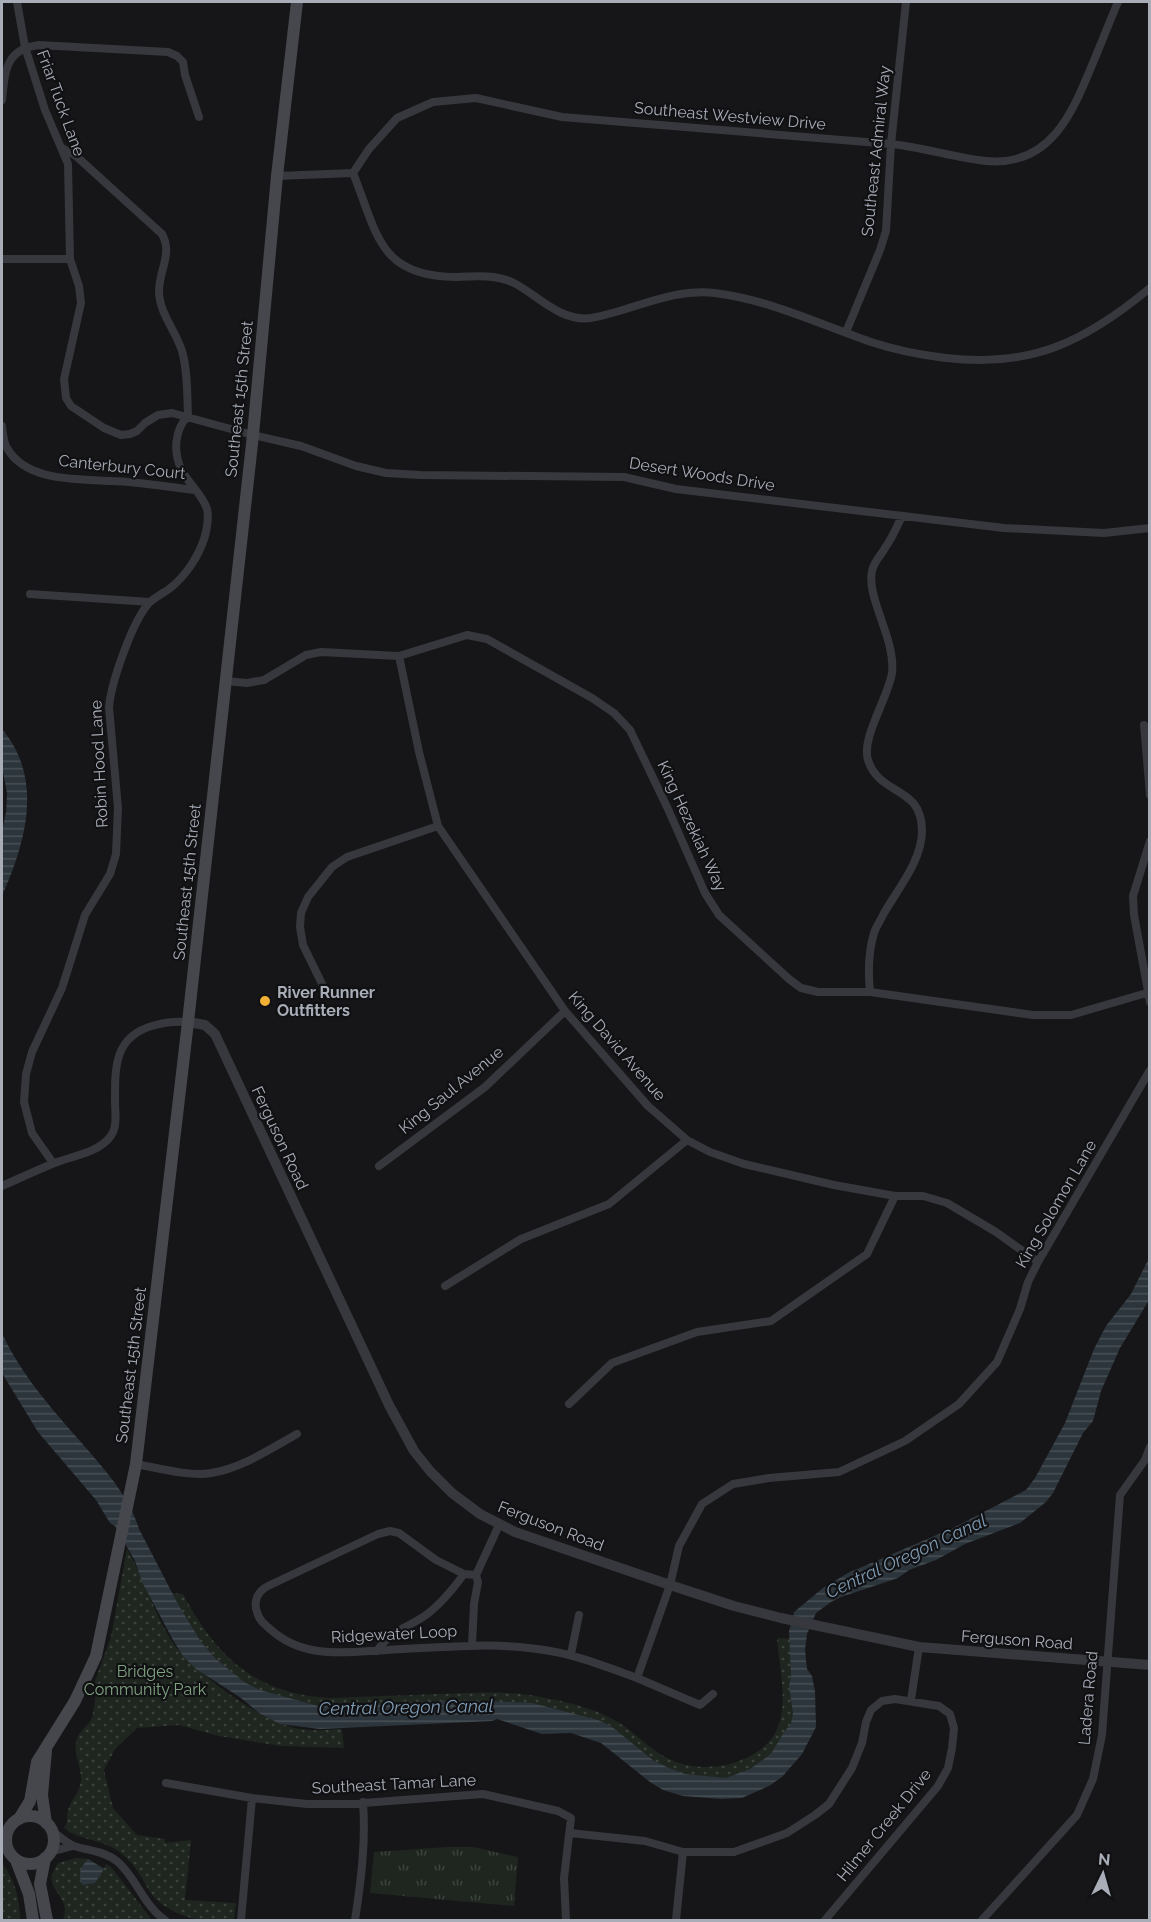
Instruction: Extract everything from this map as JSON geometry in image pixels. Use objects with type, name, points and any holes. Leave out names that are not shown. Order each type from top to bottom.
[{"type":"main road","name":"Southeast 15th Street","points":[[11,1824],[30,1801],[37,1762],[86,1680],[96,1656],[105,1622],[136,1464],[253,435],[277,176],[297,2]]},
{"type":"main road","name":"Southeast 15th Street","points":[[46,1750],[42,1795],[49,1826]]},
{"type":"main road","points":[[33,1920],[29,1894],[16,1860],[4,1848],[11,1824],[33,1817],[49,1826],[53,1837],[40,1884],[47,1920]]},
{"type":"main road","points":[[16,1860],[31,1864],[47,1855]]},
{"type":"street","name":"Friar Tuck Lane","points":[[17,2],[25,47],[45,110],[68,164],[70,259],[79,286],[81,303],[64,379],[66,398],[71,406],[104,428],[121,435],[137,431],[158,415],[172,413],[253,435]]},
{"type":"street","name":"Southeast Admiral Way","points":[[846,332],[886,231],[891,144],[906,2]]},
{"type":"street","name":"Southeast Westview Drive","points":[[353,172],[369,149],[397,118],[433,102],[476,98],[562,117],[891,144],[987,161],[1014,159],[1041,148],[1058,132],[1071,114],[1118,2]]},
{"type":"street","points":[[2,100],[5,69],[16,54],[25,47],[39,45],[168,52],[183,62],[199,117]]},
{"type":"street","points":[[62,148],[75,156],[162,234],[167,243],[168,253],[159,292],[162,307],[182,351],[188,416]]},
{"type":"street","points":[[277,176],[353,172],[379,242],[390,257],[426,276],[496,277],[513,283],[558,312],[575,318],[590,318],[650,300],[683,294],[711,293],[747,298],[885,346],[926,355],[993,360],[1021,358],[1061,346],[1117,314],[1149,288]]},
{"type":"street","points":[[2,260],[70,259]]},
{"type":"street","name":"Robin Hood Lane","points":[[53,1163],[32,1133],[24,1102],[26,1074],[32,1052],[62,987],[85,915],[110,874],[116,854],[118,808],[109,707],[110,693],[139,619],[150,602],[171,587],[191,565],[202,546],[206,530],[208,512],[203,500],[181,470],[176,450],[180,424],[188,416]]},
{"type":"street","name":"Canterbury Court","points":[[2,426],[6,447],[16,459],[37,472],[84,481],[112,480],[195,490]]},
{"type":"street","name":"Desert Woods Drive","points":[[253,435],[301,446],[356,466],[386,473],[624,477],[676,489],[1004,528],[1104,533],[1149,528]]},
{"type":"street","points":[[870,992],[867,968],[874,932],[916,857],[922,835],[922,817],[910,798],[881,782],[867,758],[867,742],[886,696],[892,672],[892,652],[872,586],[871,574],[875,560],[884,550],[902,516]]},
{"type":"street","points":[[30,594],[150,602]]},
{"type":"street","name":"King Hezekiah Way","points":[[225,681],[247,683],[264,680],[306,655],[321,652],[399,656],[460,637],[476,636],[487,639],[614,713],[630,730],[705,893],[719,915],[801,988],[818,992],[870,992],[1033,1015],[1071,1015],[1149,992]]},
{"type":"street","name":"King David Avenue","points":[[399,656],[419,752],[438,826],[565,1011],[648,1106],[687,1140],[710,1152],[744,1164],[834,1185],[894,1196],[923,1196],[947,1203],[996,1232],[1038,1262]]},
{"type":"street","points":[[1144,725],[1149,795]]},
{"type":"street","points":[[325,990],[303,945],[300,927],[301,913],[308,897],[333,867],[347,857],[438,826]]},
{"type":"street","points":[[1149,841],[1133,896],[1149,1002]]},
{"type":"street","name":"King Saul Avenue","points":[[379,1166],[485,1087],[565,1011]]},
{"type":"street","points":[[2,1186],[53,1163],[102,1146],[112,1135],[116,1114],[116,1069],[125,1042],[134,1033],[145,1028],[171,1021],[188,1022]]},
{"type":"street","name":"Ferguson Road","points":[[188,1022],[204,1025],[215,1034],[389,1405],[414,1451],[452,1493],[499,1525],[723,1603],[816,1626],[919,1647],[1149,1665]]},
{"type":"street","name":"King Solomon Lane","points":[[670,1585],[679,1546],[702,1504],[733,1484],[769,1478],[839,1472],[905,1441],[959,1404],[997,1362],[1038,1262],[1149,1070]]},
{"type":"street","points":[[445,1287],[521,1239],[609,1204],[687,1140]]},
{"type":"street","points":[[568,1404],[612,1363],[697,1332],[771,1321],[867,1254],[894,1196]]},
{"type":"street","points":[[136,1464],[173,1471],[210,1474],[241,1465],[297,1434]]},
{"type":"street","name":"Ladera Road","points":[[982,1920],[1077,1815],[1093,1779],[1102,1735],[1120,1495],[1145,1460],[1149,1447]]},
{"type":"street","points":[[472,1646],[474,1604],[478,1582],[476,1575],[499,1525]]},
{"type":"street","name":"Ridgewater Loop","points":[[476,1575],[464,1574],[436,1560],[399,1533],[390,1531],[378,1534],[261,1589],[255,1608],[259,1619],[278,1636],[296,1646],[322,1652],[344,1654],[508,1646],[571,1654],[637,1678],[700,1705],[713,1694]]},
{"type":"street","points":[[377,1651],[386,1638],[425,1615],[450,1593],[464,1574]]},
{"type":"street","points":[[637,1678],[670,1585]]},
{"type":"street","points":[[571,1654],[579,1615]]},
{"type":"street","points":[[566,1920],[564,1878],[570,1833],[645,1841],[683,1852],[734,1852],[787,1833],[815,1815],[828,1804],[852,1768],[871,1710],[882,1701],[911,1700],[919,1647]]},
{"type":"street","name":"Hilmer Creek Drive","points":[[825,1920],[938,1786],[948,1768],[954,1731],[950,1714],[939,1706],[911,1700]]},
{"type":"street","name":"Southeast Tamar Lane","points":[[166,1783],[252,1798],[307,1804],[483,1794],[565,1814],[571,1818],[570,1833]]},
{"type":"street","points":[[241,1920],[252,1798]]},
{"type":"street","points":[[355,1920],[363,1867],[363,1802]]},
{"type":"street","points":[[49,1826],[73,1846]]},
{"type":"street","points":[[47,1855],[73,1846],[92,1849],[117,1861],[132,1877],[151,1908],[165,1920]]},
{"type":"street","points":[[676,1920],[683,1852]]},
{"type":"green space","name":"Bridges Community Park","points":[[127,1549],[171,1640],[193,1665],[241,1702],[274,1720],[288,1726],[308,1730],[342,1729],[344,1748],[281,1746],[219,1736],[179,1725],[137,1728],[115,1749],[104,1770],[113,1808],[137,1835],[165,1839],[165,1843],[191,1840],[185,1900],[236,1903],[234,1920],[197,1919],[172,1911],[153,1896],[136,1868],[121,1853],[64,1828],[69,1807],[81,1781],[76,1755],[77,1739],[92,1718],[97,1689],[94,1684],[111,1637]]},
{"type":"green space","points":[[160,1592],[183,1594],[209,1636],[224,1653],[259,1680],[280,1689],[329,1698],[479,1693],[533,1695],[567,1702],[598,1712],[627,1728],[665,1757],[678,1763],[694,1766],[718,1766],[733,1763],[754,1754],[768,1742],[777,1729],[782,1713],[783,1696],[777,1638],[798,1639],[803,1703],[777,1763],[710,1787],[615,1744],[543,1717],[330,1718],[234,1688]]},
{"type":"green space","points":[[473,1847],[518,1857],[514,1906],[370,1893],[374,1852]]},
{"type":"green space","points":[[76,1858],[88,1859],[104,1868],[106,1864],[112,1868],[152,1920],[63,1920],[65,1907],[53,1886],[52,1877],[58,1863]]},
{"type":"green space","points":[[2,1863],[16,1890],[20,1920],[2,1920]]},
{"type":"water","points":[[2,729],[15,748],[23,769],[27,790],[27,811],[18,854],[2,896],[2,831],[7,793],[2,767]]},
{"type":"water","name":"Central Oregon Canal","points":[[1149,1258],[1149,1300],[1120,1348],[1101,1391],[1093,1421],[1083,1433],[1053,1493],[1046,1502],[1020,1523],[965,1544],[936,1560],[909,1570],[898,1578],[841,1597],[816,1613],[807,1634],[805,1650],[807,1669],[812,1676],[815,1691],[816,1727],[802,1754],[782,1777],[769,1786],[742,1798],[683,1796],[663,1790],[601,1743],[571,1733],[542,1734],[497,1719],[320,1729],[280,1724],[259,1713],[241,1698],[196,1669],[183,1656],[142,1582],[135,1561],[115,1526],[110,1523],[96,1500],[38,1432],[2,1373],[2,1333],[9,1348],[37,1390],[122,1493],[179,1606],[201,1642],[216,1659],[244,1682],[260,1690],[318,1706],[462,1700],[532,1703],[598,1720],[611,1726],[654,1761],[669,1768],[685,1774],[726,1778],[750,1769],[771,1754],[791,1724],[793,1713],[789,1686],[791,1675],[789,1631],[794,1612],[823,1588],[848,1573],[953,1528],[1026,1490],[1065,1423],[1094,1349],[1106,1326],[1131,1294]]},
{"type":"water","points":[[88,1859],[104,1869],[95,1883],[82,1885],[80,1871]]},
{"type":"place","name":"River Runner Outfitters","points":[[265,1001]]}]
